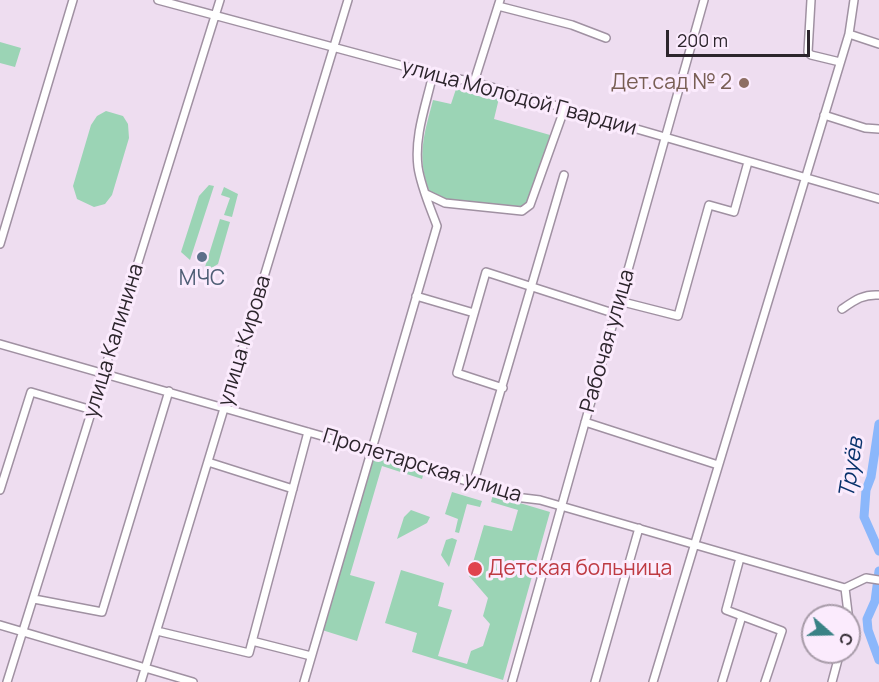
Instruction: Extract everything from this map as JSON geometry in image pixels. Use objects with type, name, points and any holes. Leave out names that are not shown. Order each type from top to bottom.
[{"type":"street","points":[[0,244],[73,0]]},
{"type":"street","name":"улица Молодой Гвардии","points":[[158,0],[433,74],[474,82],[564,110],[879,199]]},
{"type":"street","name":"улица Калинина","points":[[8,682],[220,0]]},
{"type":"street","name":"улица Кирова","points":[[141,682],[348,0]]},
{"type":"street","name":"Рабочая улица","points":[[512,682],[704,0]]},
{"type":"street","points":[[811,0],[808,52],[811,56],[840,62]]},
{"type":"street","points":[[653,682],[849,34],[854,0]]},
{"type":"street","points":[[474,82],[499,3],[606,38]]},
{"type":"street","points":[[849,34],[879,44]]},
{"type":"street","points":[[304,682],[437,226],[418,168],[418,145],[433,74]]},
{"type":"street","points":[[426,194],[445,203],[522,211],[530,205],[564,110]]},
{"type":"street","points":[[824,116],[866,128],[879,129]]},
{"type":"street","points":[[619,301],[678,316],[709,205],[734,212],[748,162]]},
{"type":"street","points":[[473,485],[564,176]]},
{"type":"street","points":[[503,388],[456,373],[486,272],[616,314]]},
{"type":"street","points":[[842,309],[857,298],[869,294],[879,296]]},
{"type":"street","points":[[416,296],[474,313]]},
{"type":"street","name":"Пролетарская улица","points":[[0,344],[371,450],[473,485],[639,528],[845,588]]},
{"type":"street","points":[[34,599],[102,612],[169,391]]},
{"type":"street","points":[[0,490],[31,392],[92,410]]},
{"type":"street","points":[[585,422],[718,465]]},
{"type":"street","points":[[157,631],[249,653],[308,432]]},
{"type":"street","points":[[208,462],[293,489]]},
{"type":"street","points":[[595,682],[639,528]]},
{"type":"street","points":[[740,558],[726,610],[782,630],[765,682]]},
{"type":"street","points":[[847,604],[845,588],[866,578],[879,580]]},
{"type":"street","points":[[722,682],[742,616]]},
{"type":"street","points":[[0,626],[193,682]]},
{"type":"street","points":[[252,641],[311,656]]},
{"type":"street","points":[[832,682],[837,664]]},
{"type":"green space","points":[[0,42],[21,48],[15,67],[0,63]]},
{"type":"green space","points":[[456,89],[488,99],[496,93],[500,94],[494,119],[550,135],[527,203],[521,208],[448,201],[430,193],[422,157],[433,100],[451,104]]},
{"type":"green space","points":[[106,111],[123,116],[128,124],[129,138],[112,195],[105,204],[94,207],[77,199],[73,186],[91,125],[97,116]]},
{"type":"green space","points":[[209,185],[214,186],[190,260],[181,252],[199,196]]},
{"type":"green space","points":[[224,187],[238,194],[232,217],[224,215],[230,198],[221,195]]},
{"type":"green space","points":[[220,219],[230,222],[218,264],[210,269],[205,267]]},
{"type":"green space","points":[[373,456],[424,472],[422,479],[382,466],[350,575],[375,582],[357,641],[322,630]]},
{"type":"green space","points":[[452,492],[482,501],[480,507],[467,504],[459,533],[455,532],[458,519],[445,514]]},
{"type":"green space","points":[[493,495],[550,512],[503,680],[412,652],[417,633],[385,623],[401,570],[444,583],[438,606],[452,610],[438,656],[467,664],[471,651],[483,646],[490,624],[483,616],[488,598],[469,576],[484,525],[512,531],[518,510],[491,502]]},
{"type":"green space","points":[[411,510],[430,517],[427,523],[397,539],[404,517]]},
{"type":"green space","points":[[452,538],[457,540],[449,567],[441,555],[446,540]]},
{"type":"waterway","name":"Труёв","points":[[879,424],[871,477],[866,490],[864,517],[879,551]]},
{"type":"waterway","name":"Труёв","points":[[879,571],[875,601],[867,619],[868,630],[879,660]]},
{"type":"place","name":"Дет.сад № 2","points":[[744,83]]},
{"type":"place","name":"МЧС","points":[[202,257]]},
{"type":"place","name":"Детская больница","points":[[475,569]]}]
